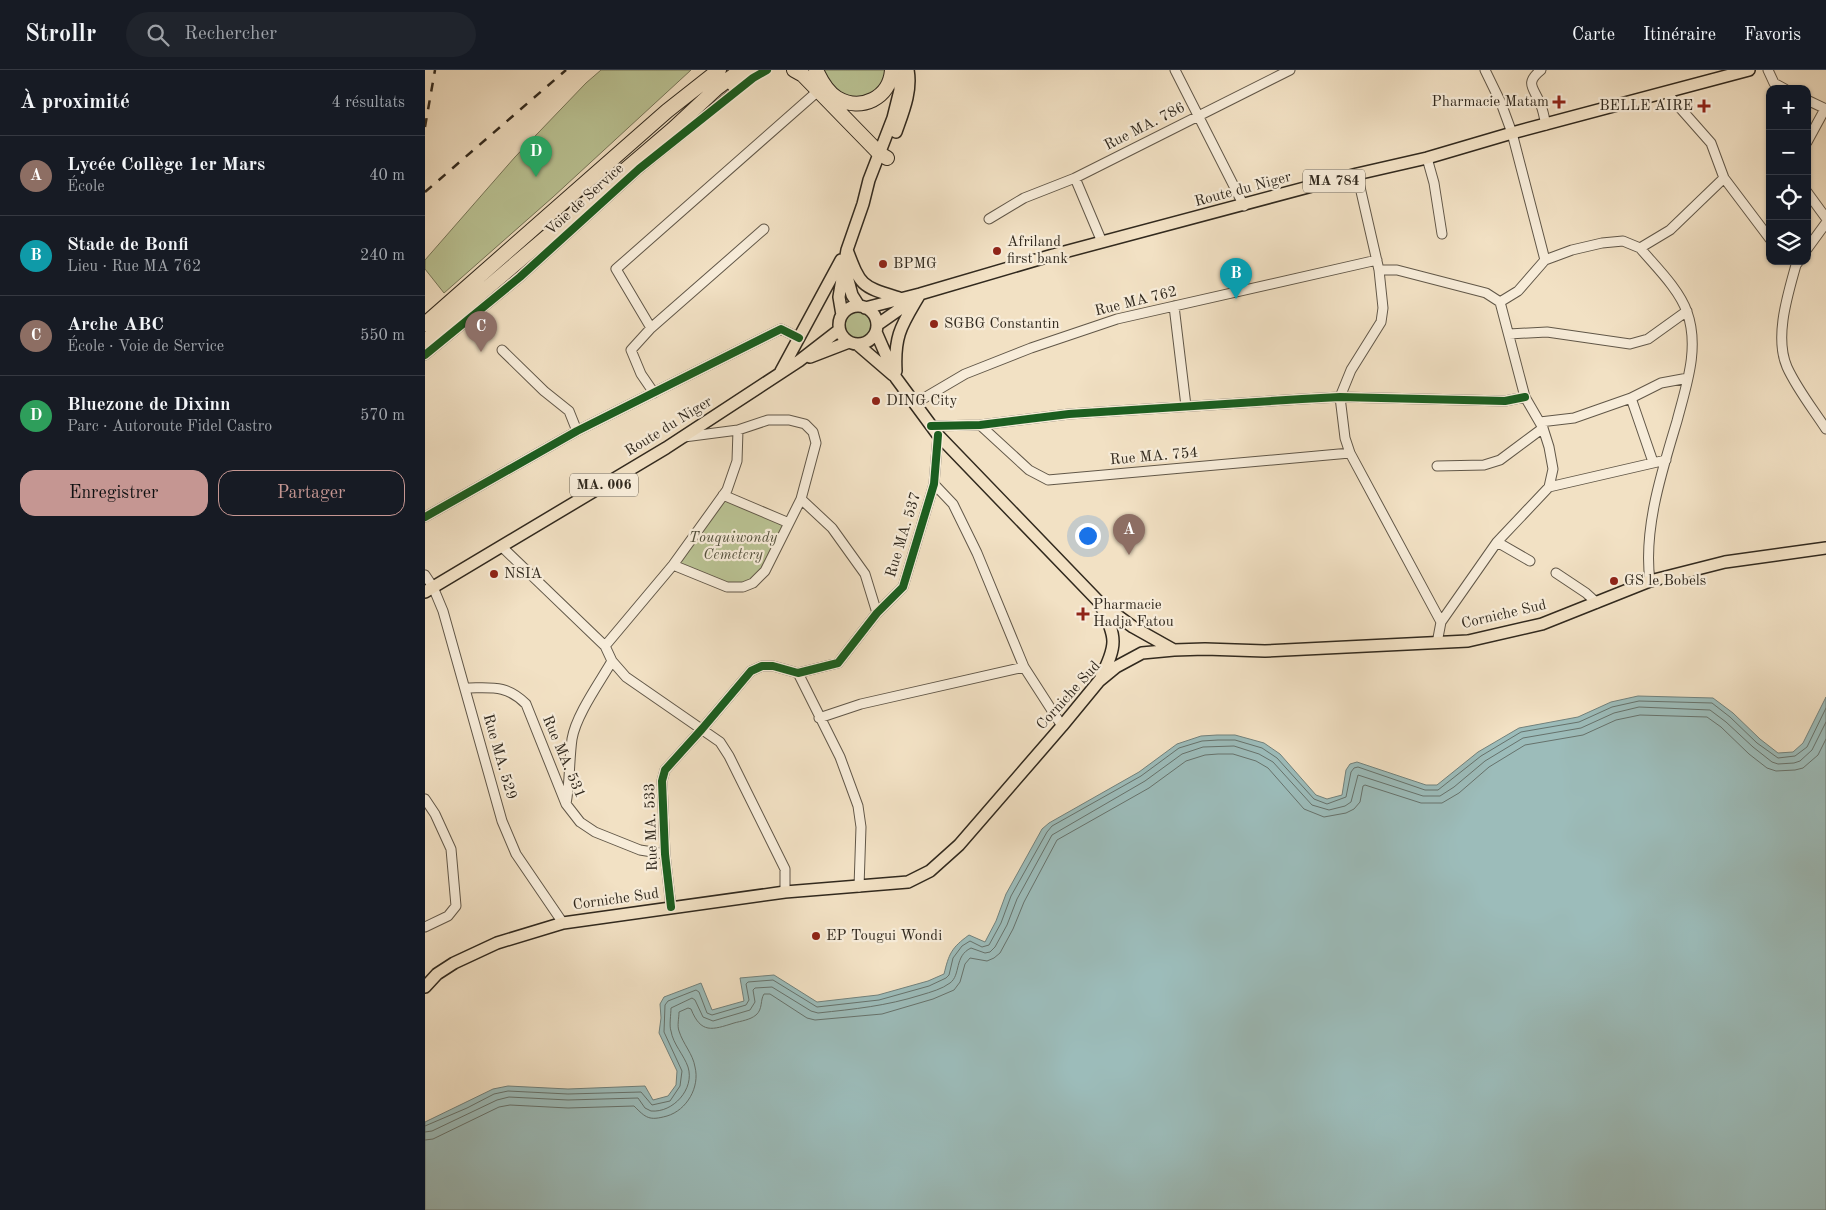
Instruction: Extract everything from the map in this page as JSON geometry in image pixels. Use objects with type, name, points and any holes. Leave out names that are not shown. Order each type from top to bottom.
[{"type":"highway","points":[[667,111],[703,70]]},
{"type":"highway","points":[[425,324],[667,111],[719,70]]},
{"type":"highway","points":[[425,341],[673,129],[717,88],[741,70]]},
{"type":"highway","points":[[673,129],[758,70]]},
{"type":"highway","points":[[794,70],[803,75],[883,156]]},
{"type":"highway","points":[[816,70],[824,86],[836,97],[857,104],[882,95],[887,88],[892,70]]},
{"type":"main road","points":[[883,156],[900,90],[899,70]]},
{"type":"main road","points":[[896,378],[853,343],[845,339],[839,330],[842,315],[839,297],[847,250],[869,180],[883,156],[908,94],[908,70]]},
{"type":"main road","name":"Route du Niger","points":[[862,307],[920,294],[1103,242],[1244,206],[1357,174],[1427,158],[1512,133],[1749,70]]},
{"type":"main road","points":[[847,250],[857,276],[863,284],[899,298]]},
{"type":"main road","points":[[780,373],[847,250]]},
{"type":"main road","points":[[844,265],[852,295],[862,307],[873,314],[876,329],[896,378],[934,431],[1100,603],[1133,627],[1174,650]]},
{"type":"main road","points":[[896,378],[895,352],[897,338],[902,325],[920,294]]},
{"type":"main road","name":"Route du Niger","points":[[876,329],[920,294]]},
{"type":"main road","points":[[842,315],[853,307],[862,307]]},
{"type":"main road","points":[[853,343],[868,341],[876,329]]},
{"type":"main road","name":"Route du Niger","points":[[429,590],[681,438],[799,361],[839,330]]},
{"type":"main road","name":"Route du Niger","points":[[799,361],[853,343]]},
{"type":"main road","name":"Corniche Sud","points":[[425,987],[437,974],[454,963],[497,943],[563,923],[785,892],[908,882],[930,871],[959,845],[1099,681],[1116,667],[1142,654],[1174,650],[1265,651],[1437,643],[1488,638],[1542,624],[1650,581],[1725,562],[1826,548]]},
{"type":"main road","points":[[1099,681],[1113,647],[1112,629],[1100,603]]},
{"type":"street","name":"Voie de Service","points":[[425,356],[520,276],[639,169],[731,94],[767,70]]},
{"type":"street","points":[[1175,70],[1244,206]]},
{"type":"street","name":"Rue MA. 786","points":[[989,219],[1024,198],[1075,178],[1197,115],[1290,70]]},
{"type":"street","points":[[1485,70],[1501,103],[1512,133],[1545,260]]},
{"type":"street","points":[[1541,70],[1534,75],[1531,81],[1531,88],[1540,102],[1546,125]]},
{"type":"street","points":[[1768,70],[1774,83],[1778,85]]},
{"type":"street","points":[[651,328],[616,269],[818,91]]},
{"type":"street","points":[[1666,92],[1711,143],[1725,178],[1766,234]]},
{"type":"street","points":[[1811,102],[1825,109],[1811,135]]},
{"type":"street","points":[[1427,158],[1434,183],[1442,234]]},
{"type":"street","points":[[1357,174],[1377,260],[1383,296],[1381,322],[1351,370],[1340,397],[1345,438],[1350,453],[1441,622]]},
{"type":"street","points":[[1075,178],[1103,242]]},
{"type":"street","points":[[1640,248],[1670,230],[1725,178]]},
{"type":"street","points":[[1811,197],[1826,218]]},
{"type":"street","points":[[1811,244],[1826,223]]},
{"type":"street","points":[[654,393],[641,374],[631,350],[651,328],[765,229]]},
{"type":"street","points":[[1500,302],[1518,291],[1545,260],[1572,250],[1601,243],[1623,241],[1640,248],[1670,283],[1687,311],[1692,329],[1693,351],[1650,529],[1647,560],[1650,581]]},
{"type":"street","name":"Rue MA 762","points":[[914,404],[965,374],[1031,348],[1117,319],[1377,260]]},
{"type":"street","points":[[1795,265],[1785,306],[1782,345],[1786,366],[1826,429]]},
{"type":"street","points":[[1379,270],[1397,270],[1486,293],[1500,302],[1525,397],[1541,425],[1549,447],[1553,469],[1549,487],[1497,542],[1441,622],[1437,643]]},
{"type":"street","points":[[1174,306],[1186,406]]},
{"type":"street","points":[[1509,334],[1547,332],[1630,344],[1648,339],[1687,311]]},
{"type":"street","points":[[425,517],[577,431],[781,329],[799,338]]},
{"type":"street","points":[[503,350],[545,391],[569,411],[577,431]]},
{"type":"street","points":[[1437,466],[1484,465],[1500,460],[1541,425],[1574,418],[1631,398],[1661,383],[1688,378]]},
{"type":"street","points":[[934,431],[1069,414],[1340,397],[1505,401],[1525,397]]},
{"type":"street","points":[[1631,398],[1653,462]]},
{"type":"street","points":[[673,565],[727,587],[743,587],[753,583],[765,571],[801,499],[816,443],[813,432],[805,424],[789,420],[767,420],[739,430],[681,438]]},
{"type":"street","name":"Rue MA. 754","points":[[980,425],[1029,470],[1048,480],[1350,453]]},
{"type":"street","points":[[605,646],[673,565],[727,490],[737,461],[739,430]]},
{"type":"street","name":"Rue MA. 537","points":[[702,729],[751,671],[763,666],[773,666],[798,673],[838,663],[877,613],[903,587],[934,484],[934,431]]},
{"type":"street","points":[[1549,487],[1666,460]]},
{"type":"street","points":[[934,484],[953,504],[981,562],[1024,667],[1062,726]]},
{"type":"street","points":[[723,495],[789,523]]},
{"type":"street","points":[[801,499],[832,528],[865,574],[877,613]]},
{"type":"street","points":[[1497,542],[1530,561]]},
{"type":"street","points":[[501,546],[605,646],[613,661],[626,677],[719,742],[729,756],[785,869],[785,892]]},
{"type":"street","points":[[1556,573],[1586,593],[1597,603]]},
{"type":"street","name":"Rue MA. 529","points":[[425,575],[429,590],[443,611],[502,821],[516,854],[563,923]]},
{"type":"street","points":[[566,804],[570,782],[573,738],[577,722],[613,661]]},
{"type":"street","points":[[819,718],[861,704],[1024,667]]},
{"type":"street","points":[[798,673],[840,757],[858,806],[861,826],[859,887]]},
{"type":"street","name":"Rue MA. 531","points":[[465,688],[497,688],[516,694],[526,704],[566,804],[580,822],[595,832],[640,850],[665,854]]},
{"type":"street","name":"Rue MA. 533","points":[[671,908],[665,854],[662,781],[665,770],[702,729]]},
{"type":"street","points":[[425,799],[435,814],[451,849],[456,906],[448,916],[425,927]]},
{"type":"green space","points":[[601,70],[691,70],[553,197],[444,293],[425,269],[425,260],[515,157],[586,83]]},
{"type":"green space","points":[[820,70],[890,70],[880,92],[851,99],[833,89]]},
{"type":"green space","points":[[858,308],[870,313],[875,325],[870,337],[858,342],[846,337],[841,325],[846,313]]},
{"type":"green space","name":"Touquiwondy Cemetery","points":[[724,498],[785,523],[763,571],[753,583],[727,584],[676,564]]},
{"type":"water","points":[[1638,696],[1713,698],[1778,753],[1793,752],[1803,743],[1826,697],[1826,1210],[425,1210],[425,1122],[493,1089],[508,1086],[568,1089],[645,1086],[653,1100],[668,1096],[676,1085],[677,1071],[659,1033],[660,1004],[664,997],[701,983],[712,1010],[744,1001],[740,978],[774,975],[817,1002],[878,995],[928,981],[944,974],[947,961],[954,948],[969,935],[985,942],[996,921],[1006,894],[1042,829],[1049,823],[1139,772],[1177,744],[1201,736],[1217,735],[1235,735],[1264,743],[1280,754],[1316,795],[1327,799],[1342,795],[1346,770],[1350,764],[1357,762],[1426,785],[1437,785],[1478,752],[1519,728],[1578,717],[1611,702]]},
{"type":"railway","points":[[425,127],[435,70]]},
{"type":"railway","points":[[425,192],[566,70]]},
{"type":"cycle path","points":[[425,355],[520,277],[639,169],[753,78],[767,70]]},
{"type":"cycle path","points":[[425,517],[577,431],[781,329],[799,338]]},
{"type":"cycle path","points":[[931,426],[980,425],[1069,414],[1340,397],[1505,401],[1525,397]]},
{"type":"cycle path","points":[[671,907],[665,854],[662,781],[665,770],[751,671],[762,666],[773,666],[798,673],[838,663],[877,613],[903,587],[934,484],[938,435]]},
{"type":"place","name":"Pharmacie Matam","points":[[1559,102]]},
{"type":"place","name":"BELLE AIRE","points":[[1704,106]]},
{"type":"place","name":"Bluezone de Dixinn","points":[[536,177]]},
{"type":"place","name":"Afriland first bank","points":[[997,251]]},
{"type":"place","name":"BPMG","points":[[883,264]]},
{"type":"place","name":"Stade de Bonfi","points":[[1236,299]]},
{"type":"place","name":"SGBG Constantin","points":[[934,324]]},
{"type":"place","name":"Arche ABC","points":[[481,352]]},
{"type":"place","name":"DING City","points":[[876,401]]},
{"type":"place","name":"Lycée Collège 1er Mars","points":[[1129,555]]},
{"type":"place","name":"NSIA","points":[[494,574]]},
{"type":"place","name":"GS le Bobels","points":[[1614,581]]},
{"type":"place","name":"Pharmacie Hadja Fatou","points":[[1083,614]]},
{"type":"place","name":"EP Tougui Wondi","points":[[816,936]]}]
